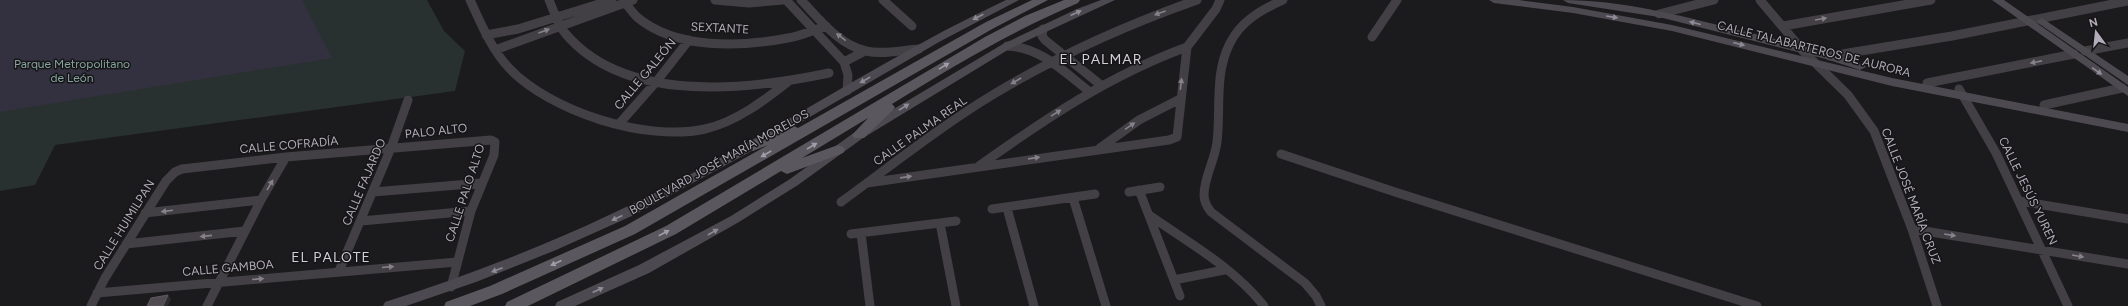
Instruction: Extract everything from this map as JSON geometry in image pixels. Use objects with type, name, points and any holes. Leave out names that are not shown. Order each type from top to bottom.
[{"type":"main road","name":"BOULEVARD JOSÉ MARÍA MORELOS","points":[[452,306],[496,290],[605,242],[673,206],[990,25],[1042,0]]},
{"type":"main road","points":[[516,306],[671,230],[759,179],[910,86],[1008,29],[1074,0]]},
{"type":"main road","points":[[859,135],[910,86]]},
{"type":"main road","points":[[753,146],[839,112]]},
{"type":"main road","points":[[759,179],[838,150]]},
{"type":"street","points":[[470,0],[486,35],[495,50],[510,69],[530,87],[544,96],[575,110],[619,124],[675,132],[705,129],[735,116],[766,98],[789,81]]},
{"type":"street","points":[[549,0],[564,32],[582,51],[617,71],[656,82],[685,86],[747,86],[789,81],[829,73]]},
{"type":"street","points":[[495,50],[559,21],[612,0]]},
{"type":"street","points":[[486,35],[559,21],[624,1],[633,0]]},
{"type":"street","points":[[715,0],[749,4],[783,0]]},
{"type":"street","points":[[786,0],[844,62],[848,75],[847,91]]},
{"type":"street","points":[[801,0],[826,26],[845,41],[865,50],[918,49]]},
{"type":"street","points":[[883,0],[912,26]]},
{"type":"street","name":"BOULEVARD JOSÉ MARÍA MORELOS","points":[[390,306],[451,287],[545,250],[619,217],[753,146],[918,49],[962,25],[1014,0]]},
{"type":"street","points":[[562,306],[644,269],[703,238],[794,182],[859,135],[1007,46],[1043,28],[1110,0]]},
{"type":"street","name":"CALLE PALMA REAL","points":[[867,183],[967,111],[1050,62],[1133,23],[1197,0]]},
{"type":"street","name":"CALLE PALMA REAL","points":[[867,183],[1177,137],[1180,99],[1187,47],[1216,9],[1220,0]]},
{"type":"street","points":[[1283,0],[1259,11],[1247,20],[1233,38],[1225,52],[1220,74],[1217,142],[1204,196],[1211,212],[1305,283],[1316,296],[1321,306]]},
{"type":"street","points":[[1372,37],[1397,0]]},
{"type":"street","name":"CALLE TALABARTEROS DE AURORA","points":[[1494,0],[1572,2],[1659,14],[1803,51],[1830,56],[1880,74],[1927,83],[1961,93],[2044,105],[2128,121]]},
{"type":"street","points":[[1659,14],[1714,0]]},
{"type":"street","name":"CALLE JOSÉ MARÍA CRUZ","points":[[1760,0],[1803,51],[1818,64],[1857,106],[1874,131],[1912,229],[1937,306]]},
{"type":"street","points":[[1783,26],[1931,0]]},
{"type":"street","points":[[1997,0],[2085,51],[2126,87]]},
{"type":"street","points":[[2010,0],[2074,54],[2126,87]]},
{"type":"street","name":"SEXTANTE","points":[[624,1],[631,12],[645,23],[689,40],[753,43],[790,38],[826,26]]},
{"type":"street","points":[[1830,56],[2032,20],[2128,1]]},
{"type":"street","name":"CALLE TALABARTEROS DE AURORA","points":[[1572,2],[1818,64],[2128,128]]},
{"type":"street","points":[[1043,28],[1043,38],[1102,86]]},
{"type":"street","points":[[518,29],[524,38]]},
{"type":"street","name":"CALLE GALEÓN","points":[[619,124],[656,82],[689,40]]},
{"type":"street","points":[[2085,51],[2128,42]]},
{"type":"street","points":[[1007,46],[1030,48],[1090,92]]},
{"type":"street","points":[[978,166],[1017,138],[1090,92],[1134,68],[1187,47]]},
{"type":"street","points":[[844,62],[865,50]]},
{"type":"street","points":[[1927,83],[2074,54]]},
{"type":"street","points":[[2044,105],[2126,87]]},
{"type":"street","name":"CALLE JESÚS YUREN","points":[[1961,93],[1996,153],[2068,306]]},
{"type":"street","name":"CALLE PALMA REAL","points":[[1098,149],[1139,120],[1180,99]]},
{"type":"street","name":"CALLE FAJARDO","points":[[339,272],[391,148],[408,100]]},
{"type":"street","name":"PALO ALTO","points":[[391,148],[484,139]]},
{"type":"street","name":"CALLE PALO ALTO","points":[[451,287],[471,210],[495,146],[495,142],[484,139]]},
{"type":"street","name":"CALLE COFRADÍA","points":[[188,167],[391,148]]},
{"type":"street","points":[[1281,154],[1398,193],[1757,306]]},
{"type":"street","points":[[207,306],[261,200],[286,157]]},
{"type":"street","name":"CALLE HUIMILPAN","points":[[91,306],[126,244],[170,176],[175,172],[188,167]]},
{"type":"street","points":[[373,192],[482,183]]},
{"type":"street","points":[[841,202],[867,183]]},
{"type":"street","points":[[1128,192],[1160,187]]},
{"type":"street","points":[[1139,190],[1180,296]]},
{"type":"street","points":[[992,210],[1094,194]]},
{"type":"street","points":[[1073,198],[1106,306]]},
{"type":"street","points":[[145,213],[261,200]]},
{"type":"street","points":[[2019,201],[2128,219]]},
{"type":"street","points":[[1007,208],[1034,306]]},
{"type":"street","points":[[361,221],[471,210]]},
{"type":"street","points":[[1149,215],[1203,252],[1252,292],[1264,306]]},
{"type":"street","points":[[851,234],[956,221]]},
{"type":"street","points":[[940,223],[956,306]]},
{"type":"street","points":[[1912,229],[2128,264]]},
{"type":"street","points":[[126,244],[245,232]]},
{"type":"street","points":[[861,233],[870,306]]},
{"type":"street","name":"CALLE GAMBOA","points":[[97,293],[457,262]]},
{"type":"street","points":[[1174,280],[1224,270]]},
{"type":"green space","name":"Parque Metropolitano de León","points":[[0,0],[427,0],[444,31],[465,51],[455,91],[55,145],[35,185],[0,191]]},
{"type":"shaded area","points":[[0,0],[302,0],[332,58],[0,112]]},
{"type":"building","points":[[168,295],[163,306],[147,306],[151,298]]},
{"type":"district","name":"EL PALMAR","points":[[1101,59]]},
{"type":"district","name":"EL PALOTE","points":[[331,257]]}]
